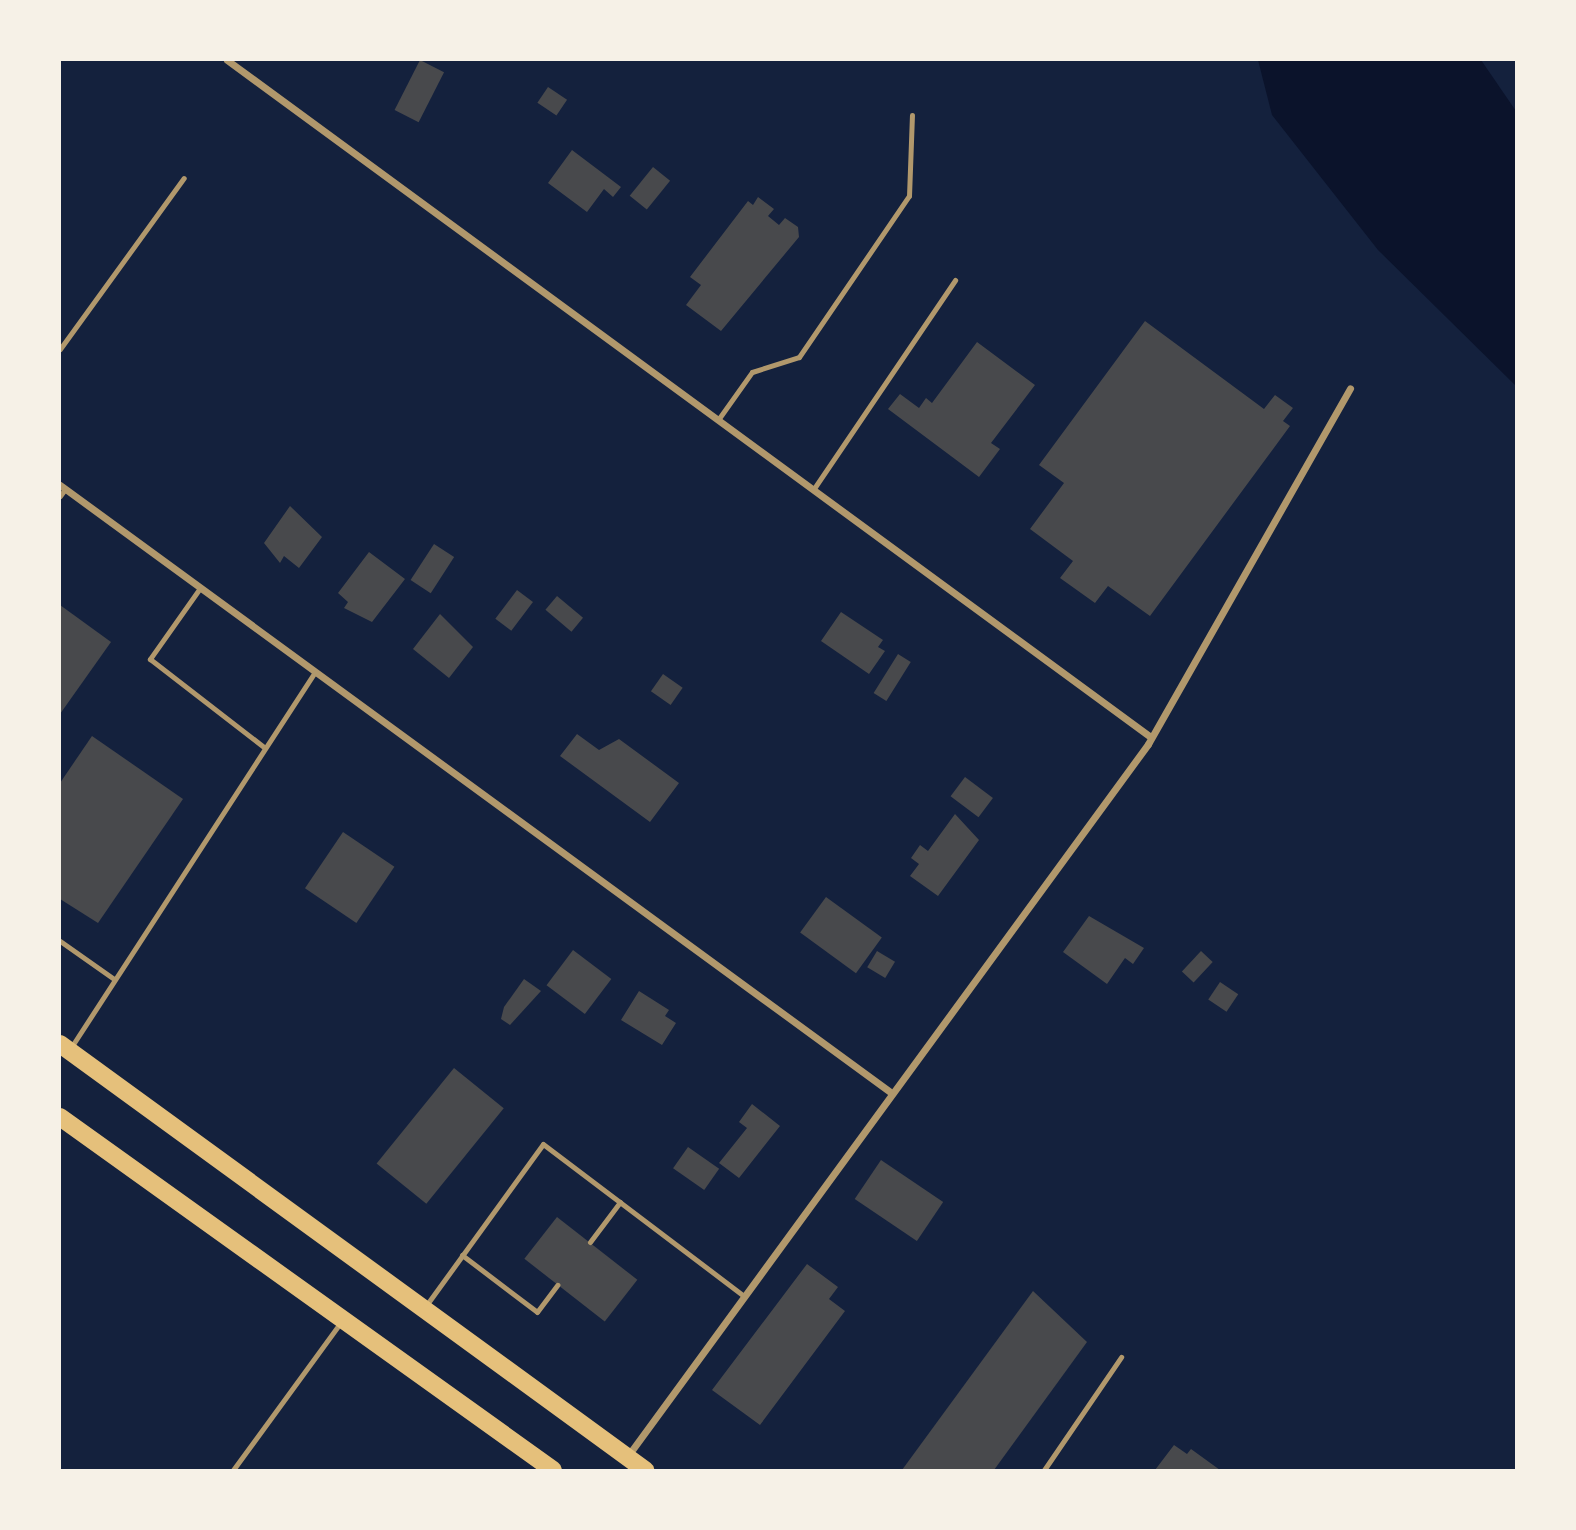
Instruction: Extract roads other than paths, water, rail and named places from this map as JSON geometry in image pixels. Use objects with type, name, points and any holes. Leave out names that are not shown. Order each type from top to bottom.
[{"type":"main road","points":[[64,1047],[645,1471]]},
{"type":"main road","points":[[60,1118],[553,1471]]},
{"type":"street","points":[[227,60],[720,416],[1148,735]]},
{"type":"street","points":[[627,1458],[888,1091],[1148,744],[1148,735],[1350,388]]},
{"type":"street","points":[[61,490],[200,588],[888,1091]]},
{"type":"lane","points":[[720,416],[752,372],[799,357],[909,196],[912,115]]},
{"type":"lane","points":[[60,349],[184,178]]},
{"type":"lane","points":[[815,487],[955,280]]},
{"type":"lane","points":[[200,588],[150,659],[265,748]]},
{"type":"lane","points":[[64,1047],[114,979],[314,673]]},
{"type":"lane","points":[[60,941],[114,979]]},
{"type":"lane","points":[[424,1309],[543,1144],[743,1295]]},
{"type":"lane","points":[[590,1242],[620,1202]]},
{"type":"lane","points":[[462,1255],[537,1312],[557,1285]]},
{"type":"lane","points":[[233,1471],[342,1320]]},
{"type":"lane","points":[[1044,1471],[1121,1357]]},
{"type":"water","points":[[1258,60],[1481,60],[1516,111],[1516,386],[1378,250],[1272,115]]}]
